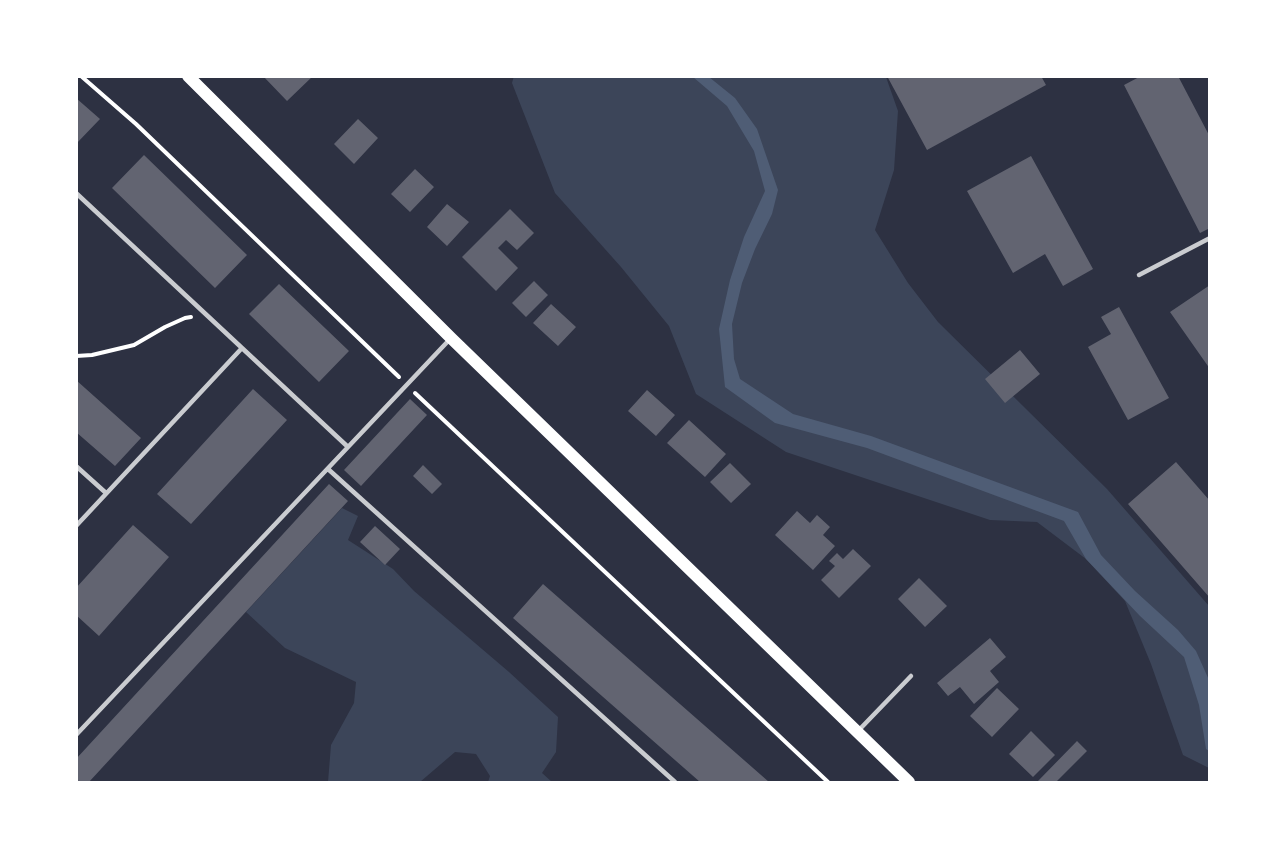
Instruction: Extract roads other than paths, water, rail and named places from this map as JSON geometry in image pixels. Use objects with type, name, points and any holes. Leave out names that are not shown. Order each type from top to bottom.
[{"type":"main road","points":[[190,77],[451,338],[909,783]]},
{"type":"lane","points":[[76,193],[348,447]]},
{"type":"lane","points":[[1139,275],[1209,238]]},
{"type":"lane","points":[[76,735],[451,338]]},
{"type":"lane","points":[[76,526],[242,348]]},
{"type":"lane","points":[[76,466],[106,493]]},
{"type":"lane","points":[[328,469],[675,783]]},
{"type":"lane","points":[[856,733],[911,676]]}]
